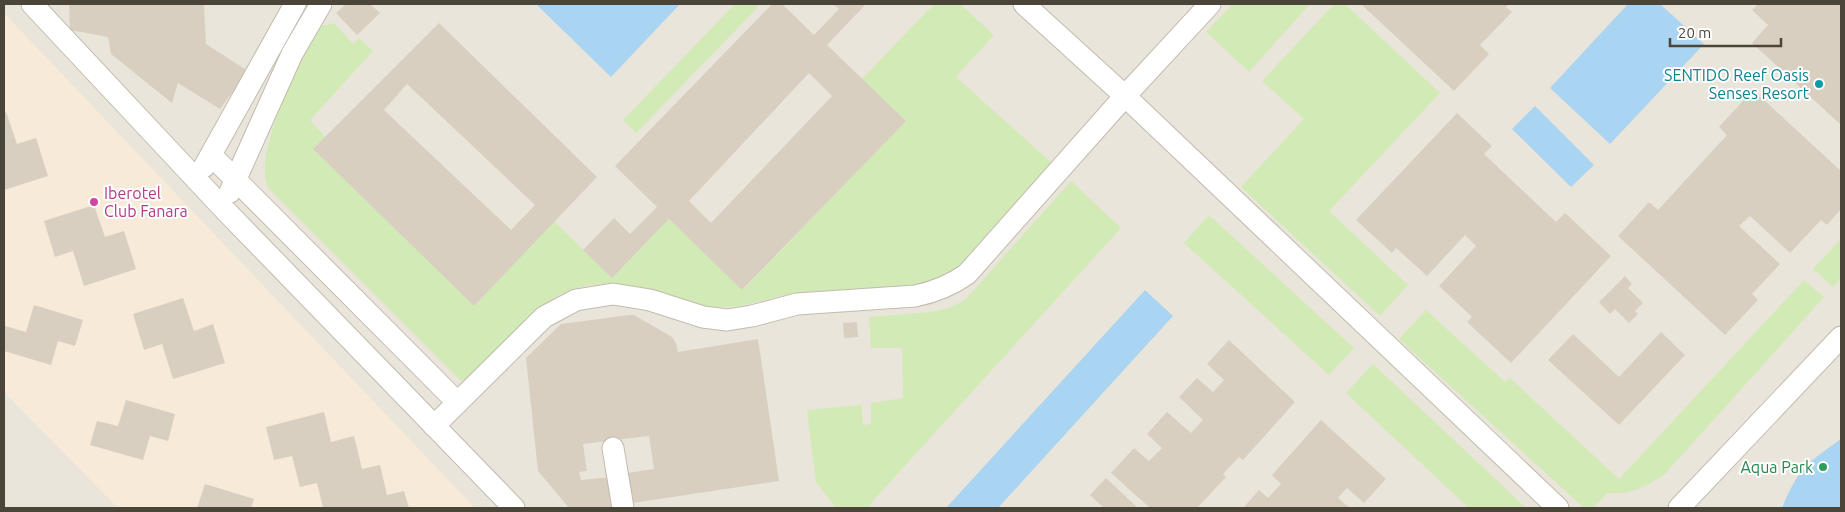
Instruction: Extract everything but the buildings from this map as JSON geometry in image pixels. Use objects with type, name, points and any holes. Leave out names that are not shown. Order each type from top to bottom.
[{"type":"lane","points":[[32,4],[196,180],[514,508]]},
{"type":"lane","points":[[196,180],[295,4]]},
{"type":"lane","points":[[223,208],[292,54],[321,4]]},
{"type":"lane","points":[[1024,4],[1125,96],[1558,508]]},
{"type":"lane","points":[[434,426],[544,317],[576,300],[614,294],[650,300],[703,317],[727,320],[752,316],[797,304],[915,296],[934,293],[951,285],[967,274],[1125,96],[1210,4]]},
{"type":"lane","points":[[211,155],[457,402]]},
{"type":"lane","points":[[1679,508],[1841,337]]},
{"type":"lane","points":[[613,448],[623,508]]},
{"type":"shaded area","points":[[4,4],[1841,4],[1841,508],[4,508]]},
{"type":"shaded area","name":"Iberotel Club Fanara","points":[[4,13],[475,508],[118,508],[4,392]]},
{"type":"green space","points":[[735,4],[755,4],[758,7],[636,133],[623,120]]},
{"type":"green space","points":[[934,4],[960,4],[994,35],[956,77],[1052,163],[963,264],[947,276],[919,285],[784,295],[741,306],[710,308],[625,286],[589,285],[559,295],[543,305],[463,383],[268,188],[265,175],[266,158],[283,100],[308,45],[322,26],[334,23],[353,44],[359,38],[373,51],[310,120],[325,137],[313,149],[474,306],[554,221],[612,278],[669,219],[743,290],[905,121],[862,79]]},
{"type":"green space","points":[[1233,4],[1310,4],[1249,72],[1206,32]]},
{"type":"green space","points":[[1334,4],[1345,4],[1440,93],[1329,211],[1408,285],[1380,316],[1241,187],[1304,119],[1262,81]]},
{"type":"green space","points":[[1071,181],[1121,228],[871,503],[870,508],[836,508],[816,482],[807,410],[861,405],[863,425],[871,424],[871,403],[903,398],[902,348],[871,348],[869,317],[931,312],[949,308],[965,300]]},
{"type":"green space","points":[[1209,215],[1354,348],[1329,375],[1184,243]]},
{"type":"green space","points":[[1841,239],[1841,278],[1833,287],[1813,269]]},
{"type":"green space","points":[[1804,280],[1824,297],[1664,475],[1637,489],[1623,493],[1607,493],[1593,508],[1584,508],[1399,339],[1426,310],[1505,382],[1510,378],[1619,479]]},
{"type":"green space","points":[[1373,364],[1526,508],[1469,508],[1346,393]]},
{"type":"water","points":[[536,4],[680,4],[611,77]]},
{"type":"water","points":[[1628,4],[1660,4],[1704,44],[1610,144],[1550,88]]},
{"type":"water","points":[[1535,106],[1594,165],[1571,187],[1512,129]]},
{"type":"water","points":[[1145,290],[1173,316],[998,508],[946,508]]},
{"type":"water","name":"Aqua Park","points":[[1841,439],[1841,508],[1782,508],[1799,475],[1820,454]]},
{"type":"place","name":"SENTIDO Reef Oasis Senses Resort","points":[[1819,84]]},
{"type":"place","name":"Iberotel Club Fanara","points":[[94,202]]},
{"type":"place","name":"Aqua Park","points":[[1823,467]]}]
